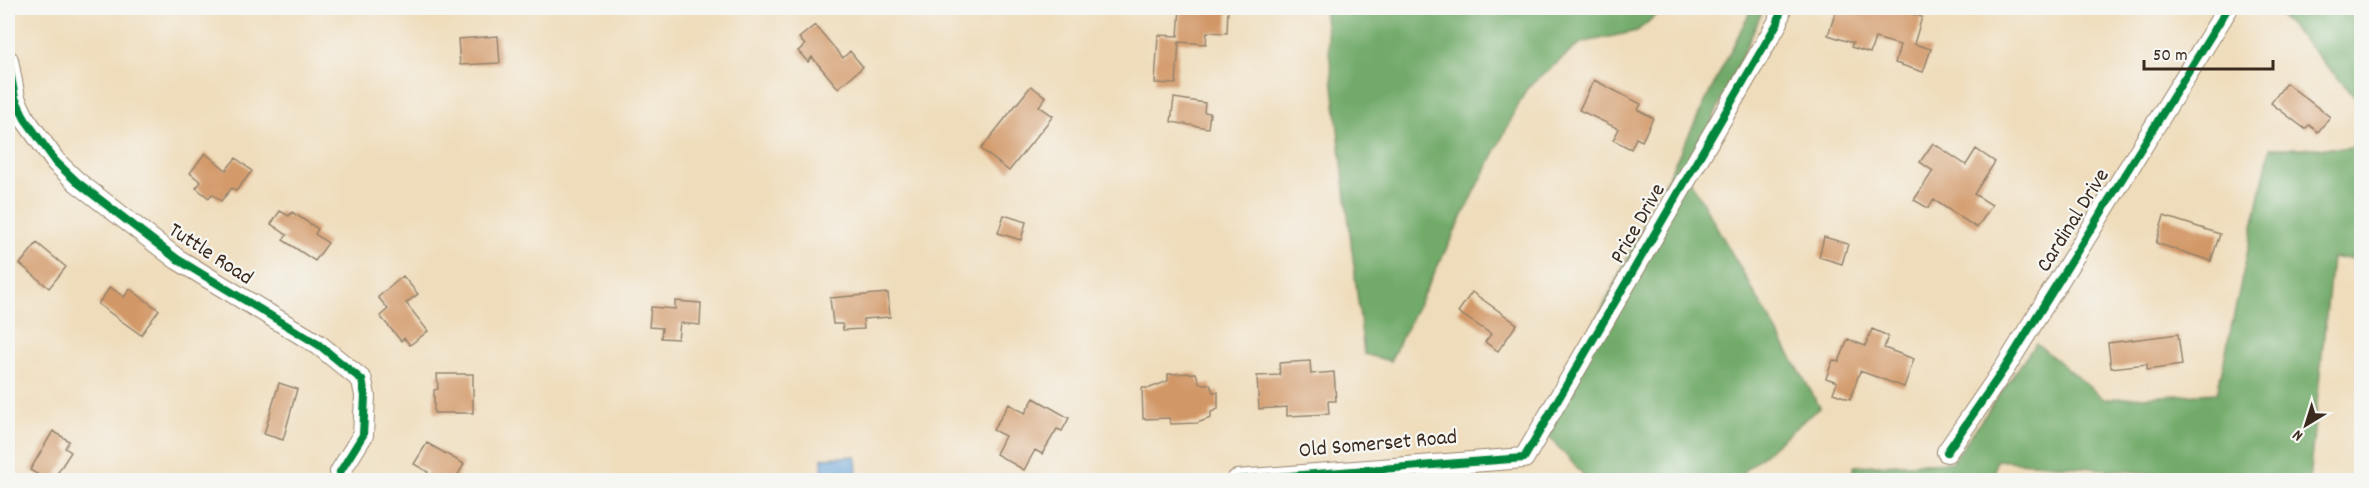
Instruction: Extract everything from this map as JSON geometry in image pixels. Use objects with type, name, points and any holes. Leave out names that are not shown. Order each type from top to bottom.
[{"type":"street","name":"Price Drive","points":[[1524,458],[1778,22],[1781,8]]},
{"type":"street","name":"Cardinal Drive","points":[[1947,452],[2006,366],[2228,8]]},
{"type":"street","name":"Tuttle Road","points":[[8,60],[15,98],[25,119],[56,162],[77,182],[177,259],[319,345],[362,380],[365,396],[363,435],[340,472]]},
{"type":"street","name":"Old Somerset Road","points":[[1237,480],[1524,458]]},
{"type":"green space","points":[[1324,8],[1665,8],[1637,31],[1581,43],[1527,88],[1390,361],[1364,354]]},
{"type":"green space","points":[[1752,8],[1764,8],[1687,175],[1820,407],[1743,472],[1743,480],[1588,480],[1542,429]]},
{"type":"green space","points":[[2281,8],[2361,8],[2361,103],[2279,14]]},
{"type":"green space","points":[[2361,131],[2361,259],[2332,258],[2309,480],[2231,480],[1996,460],[1994,480],[1853,480],[1853,466],[1952,462],[2036,343],[2104,399],[2217,393],[2270,148],[2352,148]]},
{"type":"water","points":[[856,456],[857,473],[822,474],[822,458]]},
{"type":"building","points":[[1180,8],[1228,8],[1227,33],[1207,32],[1206,44],[1179,42],[1176,84],[1155,83],[1158,35],[1178,36]]},
{"type":"building","points":[[1837,8],[1892,8],[1922,17],[1914,44],[1931,49],[1923,72],[1895,63],[1900,45],[1875,38],[1870,53],[1851,47],[1853,43],[1828,35]]},
{"type":"building","points":[[815,25],[843,58],[850,51],[863,67],[838,88],[812,57],[808,62],[798,51],[805,45],[799,38]]},
{"type":"building","points":[[498,36],[500,63],[460,65],[458,39]]},
{"type":"building","points":[[1594,80],[1641,104],[1638,110],[1653,118],[1642,141],[1636,138],[1631,149],[1613,140],[1619,129],[1579,110]]},
{"type":"building","points":[[2286,83],[2330,117],[2318,132],[2309,125],[2305,129],[2271,103]]},
{"type":"building","points":[[1031,86],[1046,97],[1039,106],[1053,116],[1009,171],[981,149]]},
{"type":"building","points":[[1174,98],[1205,103],[1204,112],[1210,113],[1208,128],[1171,122]]},
{"type":"building","points":[[1933,143],[1966,165],[1976,149],[1995,162],[1974,194],[1992,205],[1977,228],[1934,200],[1928,208],[1914,200],[1933,171],[1920,162]]},
{"type":"building","points":[[205,153],[226,170],[236,158],[252,171],[236,191],[232,188],[221,201],[212,194],[209,198],[196,188],[201,182],[190,173]]},
{"type":"building","points":[[280,211],[289,216],[292,212],[318,229],[315,234],[328,243],[315,261],[283,240],[287,235],[271,224]]},
{"type":"building","points":[[1004,215],[1026,222],[1021,240],[998,233]]},
{"type":"building","points":[[2164,216],[2220,234],[2211,261],[2156,243]]},
{"type":"building","points":[[1824,237],[1848,244],[1842,264],[1819,257]]},
{"type":"building","points":[[37,243],[66,267],[49,288],[20,264]]},
{"type":"building","points":[[403,276],[418,294],[406,303],[428,331],[410,345],[404,338],[401,341],[380,316],[388,309],[378,297]]},
{"type":"building","points":[[110,287],[124,297],[130,289],[159,310],[141,335],[98,304]]},
{"type":"building","points":[[1472,292],[1517,324],[1498,351],[1485,342],[1491,334],[1458,312]]},
{"type":"building","points":[[888,293],[890,317],[863,319],[864,329],[843,330],[842,324],[833,324],[830,298]]},
{"type":"building","points":[[675,301],[701,303],[700,325],[680,323],[678,339],[661,338],[662,328],[649,327],[651,307],[675,309]]},
{"type":"building","points":[[1872,329],[1888,336],[1884,348],[1914,359],[1904,387],[1860,371],[1850,399],[1833,393],[1837,382],[1826,378],[1833,360],[1839,362],[1848,339],[1865,346]]},
{"type":"building","points":[[2178,334],[2182,365],[2147,370],[2147,364],[2111,368],[2108,343]]},
{"type":"building","points":[[1310,361],[1311,374],[1334,372],[1336,401],[1328,401],[1329,414],[1287,416],[1287,407],[1259,409],[1257,376],[1280,375],[1279,363]]},
{"type":"building","points":[[1196,373],[1200,384],[1210,384],[1213,392],[1218,392],[1218,409],[1211,412],[1211,418],[1197,423],[1171,424],[1169,418],[1143,419],[1142,388],[1150,388],[1168,381],[1168,374]]},
{"type":"building","points":[[437,374],[473,374],[473,413],[434,413],[434,390],[438,389]]},
{"type":"building","points":[[279,383],[297,389],[283,440],[264,434]]},
{"type":"building","points":[[1034,398],[1069,418],[1062,431],[1057,429],[1042,454],[1035,450],[1024,470],[996,454],[1005,436],[993,430],[1009,404],[1025,413]]},
{"type":"building","points":[[53,431],[69,441],[65,448],[71,452],[53,480],[47,480],[30,470]]},
{"type":"building","points":[[427,443],[464,464],[455,480],[422,480],[428,472],[414,464]]},
{"type":"cycle path","points":[[1237,480],[1524,458],[1778,22],[1781,8]]},
{"type":"cycle path","points":[[1947,452],[2006,366],[2228,8]]},
{"type":"cycle path","points":[[8,60],[15,98],[25,119],[56,162],[77,182],[177,259],[319,345],[362,380],[365,396],[363,435],[340,472]]}]
